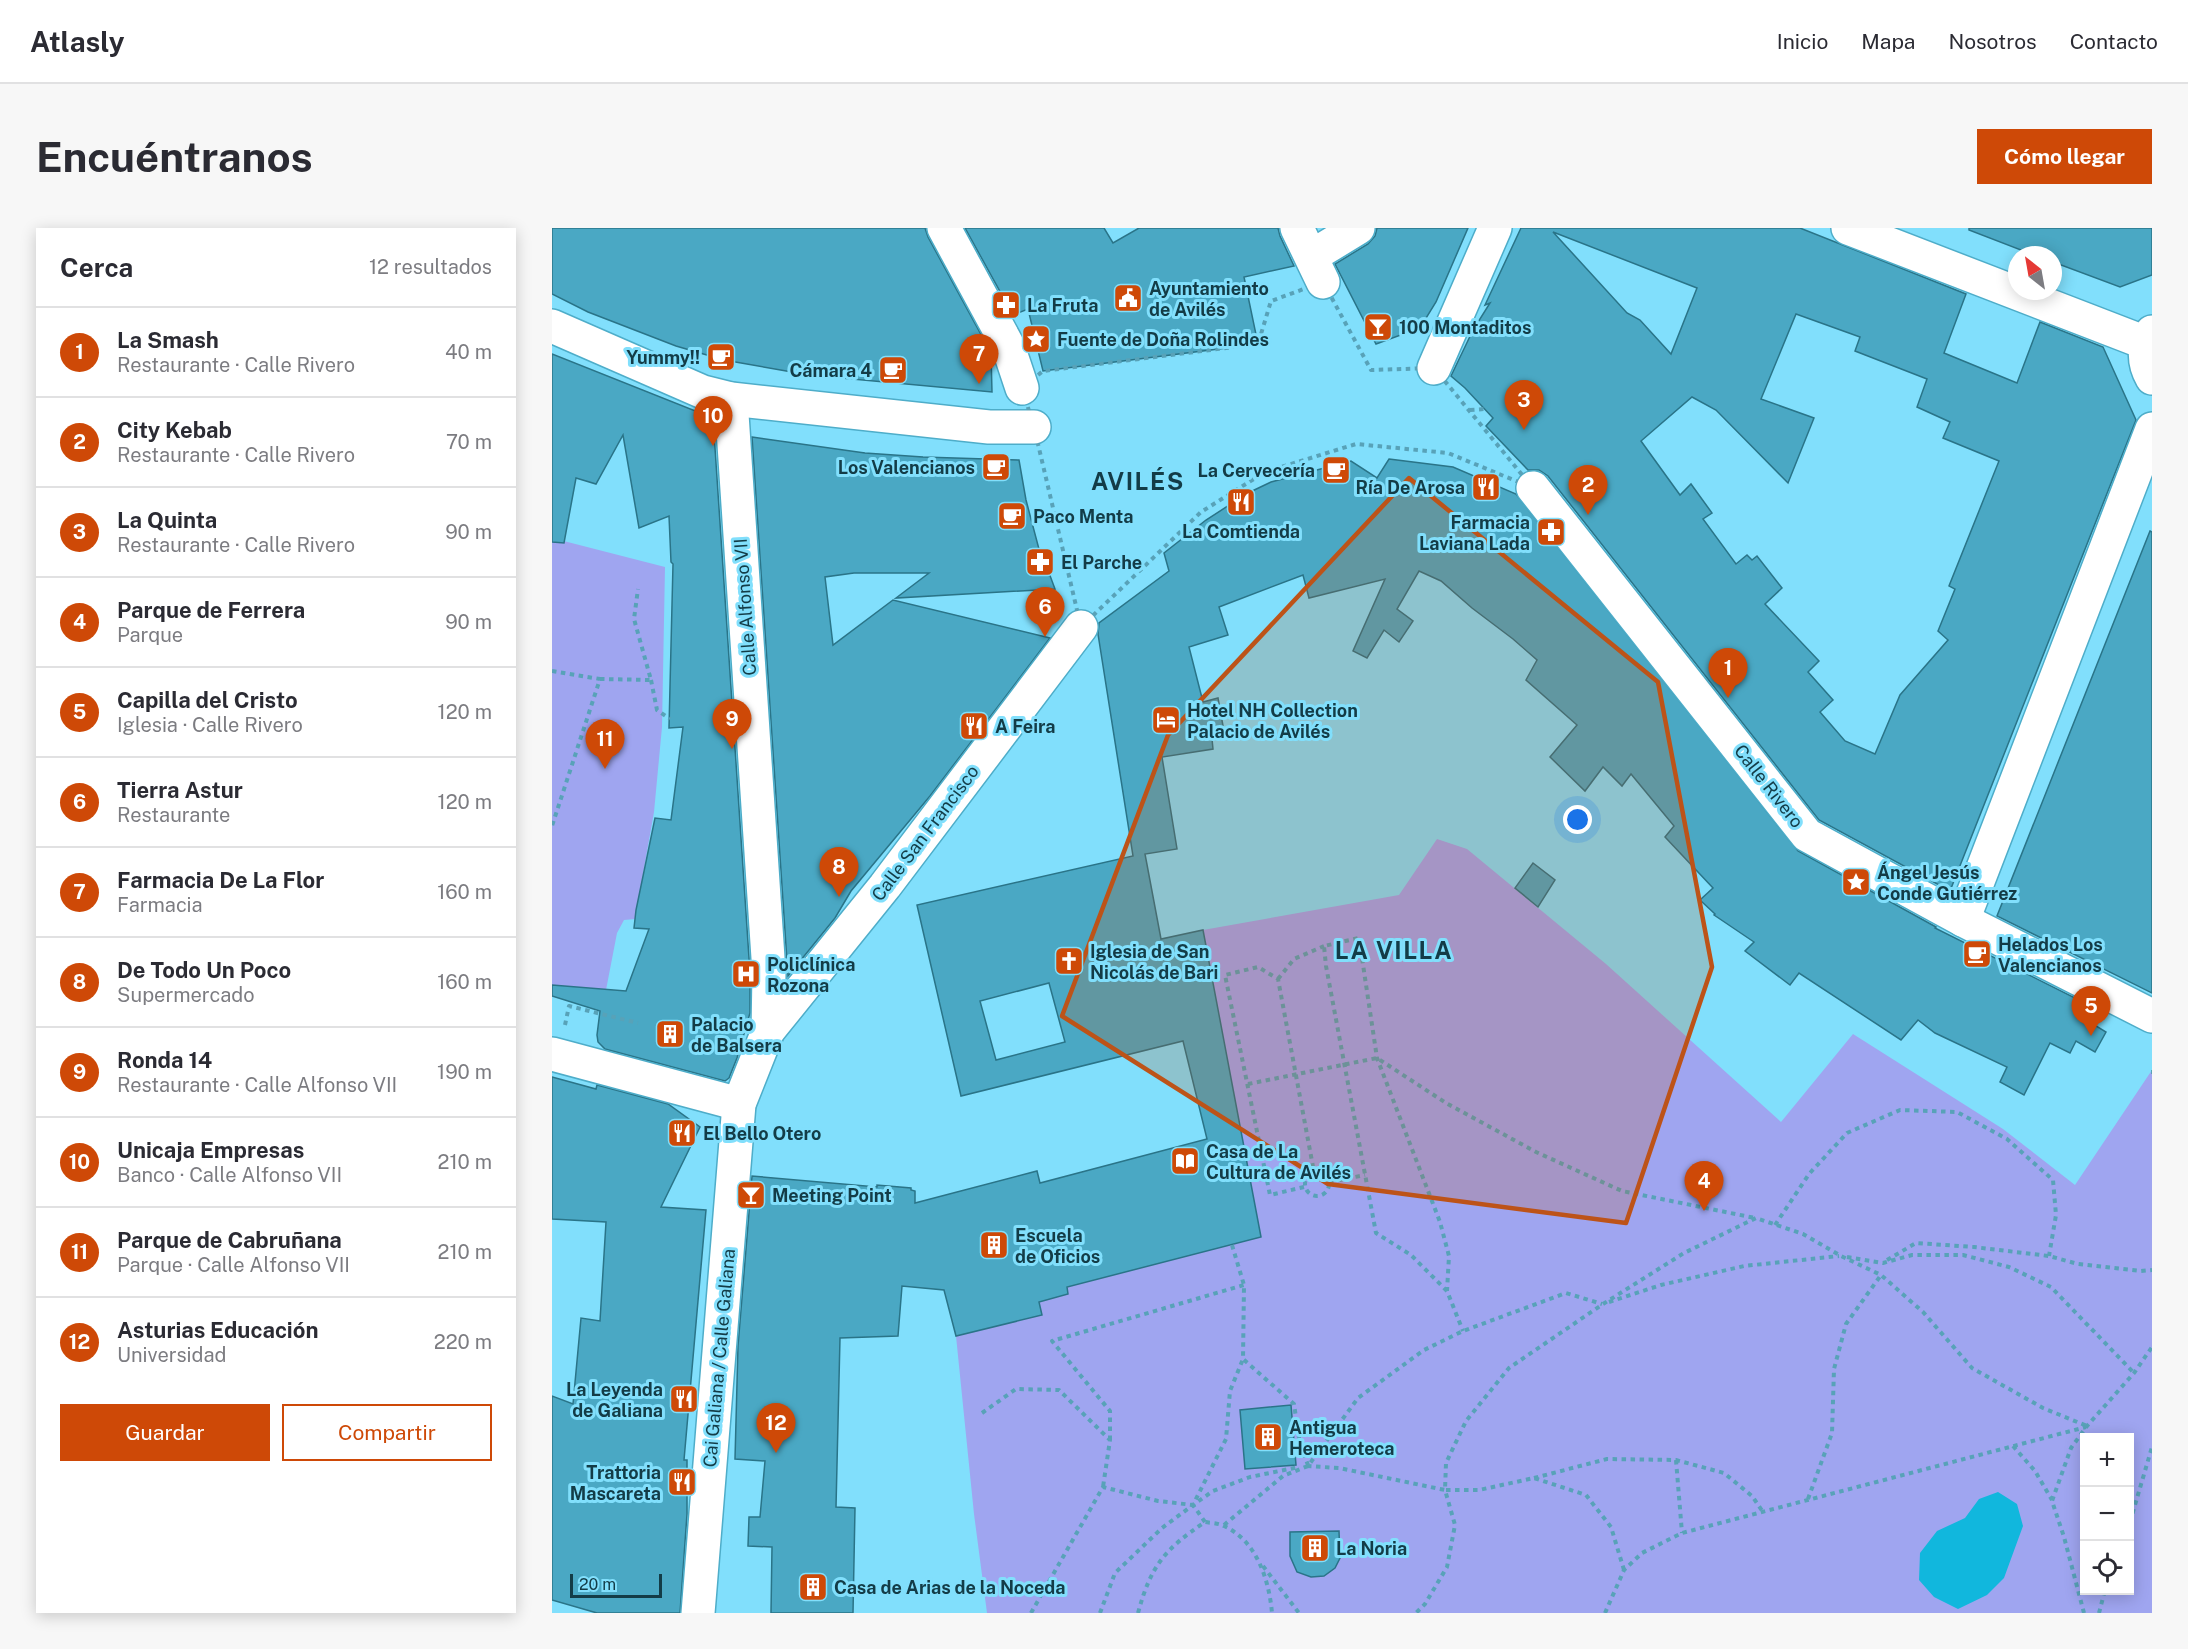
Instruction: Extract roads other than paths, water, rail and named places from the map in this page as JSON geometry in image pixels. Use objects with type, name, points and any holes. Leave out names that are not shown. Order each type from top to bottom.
[{"type":"street","points":[[944,228],[1008,346],[1022,388]]},
{"type":"street","points":[[1311,255],[1358,228]]},
{"type":"street","points":[[1434,368],[1495,228]]},
{"type":"street","points":[[1848,228],[2149,338],[2145,362],[2152,378]]},
{"type":"street","points":[[552,326],[703,392],[731,399],[988,427],[1034,427]]},
{"type":"street","name":"Calle Alfonso VII","points":[[731,399],[769,973],[768,1031]]},
{"type":"street","points":[[1963,920],[2152,429]]},
{"type":"street","name":"Calle Rivero","points":[[1533,488],[1807,835],[1963,920],[2152,1016]]},
{"type":"street","name":"Calle San Francisco","points":[[739,1104],[768,1031],[885,886],[1081,627]]},
{"type":"street","points":[[552,1054],[739,1104]]},
{"type":"street","name":"Cai Galiana / Calle Galiana","points":[[698,1613],[739,1104]]},
{"type":"place","name":"Ayuntamiento de Avilés","points":[[1128,298]]},
{"type":"place","name":"La Fruta","points":[[1006,305]]},
{"type":"place","name":"100 Montaditos","points":[[1378,327]]},
{"type":"place","name":"Fuente de Doña Rolindes","points":[[1036,339]]},
{"type":"place","name":"Yummy!!","points":[[721,357]]},
{"type":"place","name":"Cámara 4","points":[[893,370]]},
{"type":"place","name":"Farmacia De La Flor","points":[[979,384]]},
{"type":"place","name":"La Quinta","points":[[1524,430]]},
{"type":"place","name":"Unicaja Empresas","points":[[713,446]]},
{"type":"place","name":"Los Valencianos","points":[[996,467]]},
{"type":"place","name":"La Cervecería","points":[[1336,470]]},
{"type":"place","name":"Ría De Arosa","points":[[1486,487]]},
{"type":"place","name":"La Comtienda","points":[[1241,502]]},
{"type":"place","name":"City Kebab","points":[[1588,515]]},
{"type":"place","name":"Paco Menta","points":[[1012,516]]},
{"type":"place","name":"Farmacia Laviana Lada","points":[[1551,532]]},
{"type":"place","name":"El Parche","points":[[1040,562]]},
{"type":"place","name":"Tierra Astur","points":[[1045,637]]},
{"type":"place","name":"La Smash","points":[[1728,698]]},
{"type":"place","name":"Hotel NH Collection Palacio de Avilés","points":[[1166,720]]},
{"type":"place","name":"A Feira","points":[[974,726]]},
{"type":"place","name":"Ronda 14","points":[[732,749]]},
{"type":"place","name":"Parque de Cabruñana","points":[[605,769]]},
{"type":"place","name":"Ángel Jesús Conde Gutiérrez","points":[[1856,882]]},
{"type":"place","name":"De Todo Un Poco","points":[[839,897]]},
{"type":"place","name":"Helados Los Valencianos","points":[[1977,954]]},
{"type":"place","name":"Iglesia de San Nicolás de Bari","points":[[1069,961]]},
{"type":"place","name":"Policlínica Rozona","points":[[746,974]]},
{"type":"place","name":"Palacio de Balsera","points":[[670,1034]]},
{"type":"place","name":"Capilla del Cristo","points":[[2091,1036]]},
{"type":"place","name":"El Bello Otero","points":[[682,1133]]},
{"type":"place","name":"Casa de La Cultura de Avilés","points":[[1185,1161]]},
{"type":"place","name":"Meeting Point","points":[[751,1195]]},
{"type":"place","name":"Parque de Ferrera","points":[[1704,1211]]},
{"type":"place","name":"Escuela de Oficios","points":[[994,1245]]},
{"type":"place","name":"La Leyenda de Galiana","points":[[684,1399]]},
{"type":"place","name":"Antigua Hemeroteca","points":[[1268,1437]]},
{"type":"place","name":"Asturias Educación","points":[[776,1453]]},
{"type":"place","name":"Trattoria Mascareta","points":[[682,1482]]},
{"type":"place","name":"La Noria","points":[[1315,1548]]},
{"type":"place","name":"Casa de Arias de la Noceda","points":[[813,1587]]},
{"type":"district","name":"AVILÉS","points":[[1138,481]]},
{"type":"district","name":"LA VILLA","points":[[1394,950]]}]
